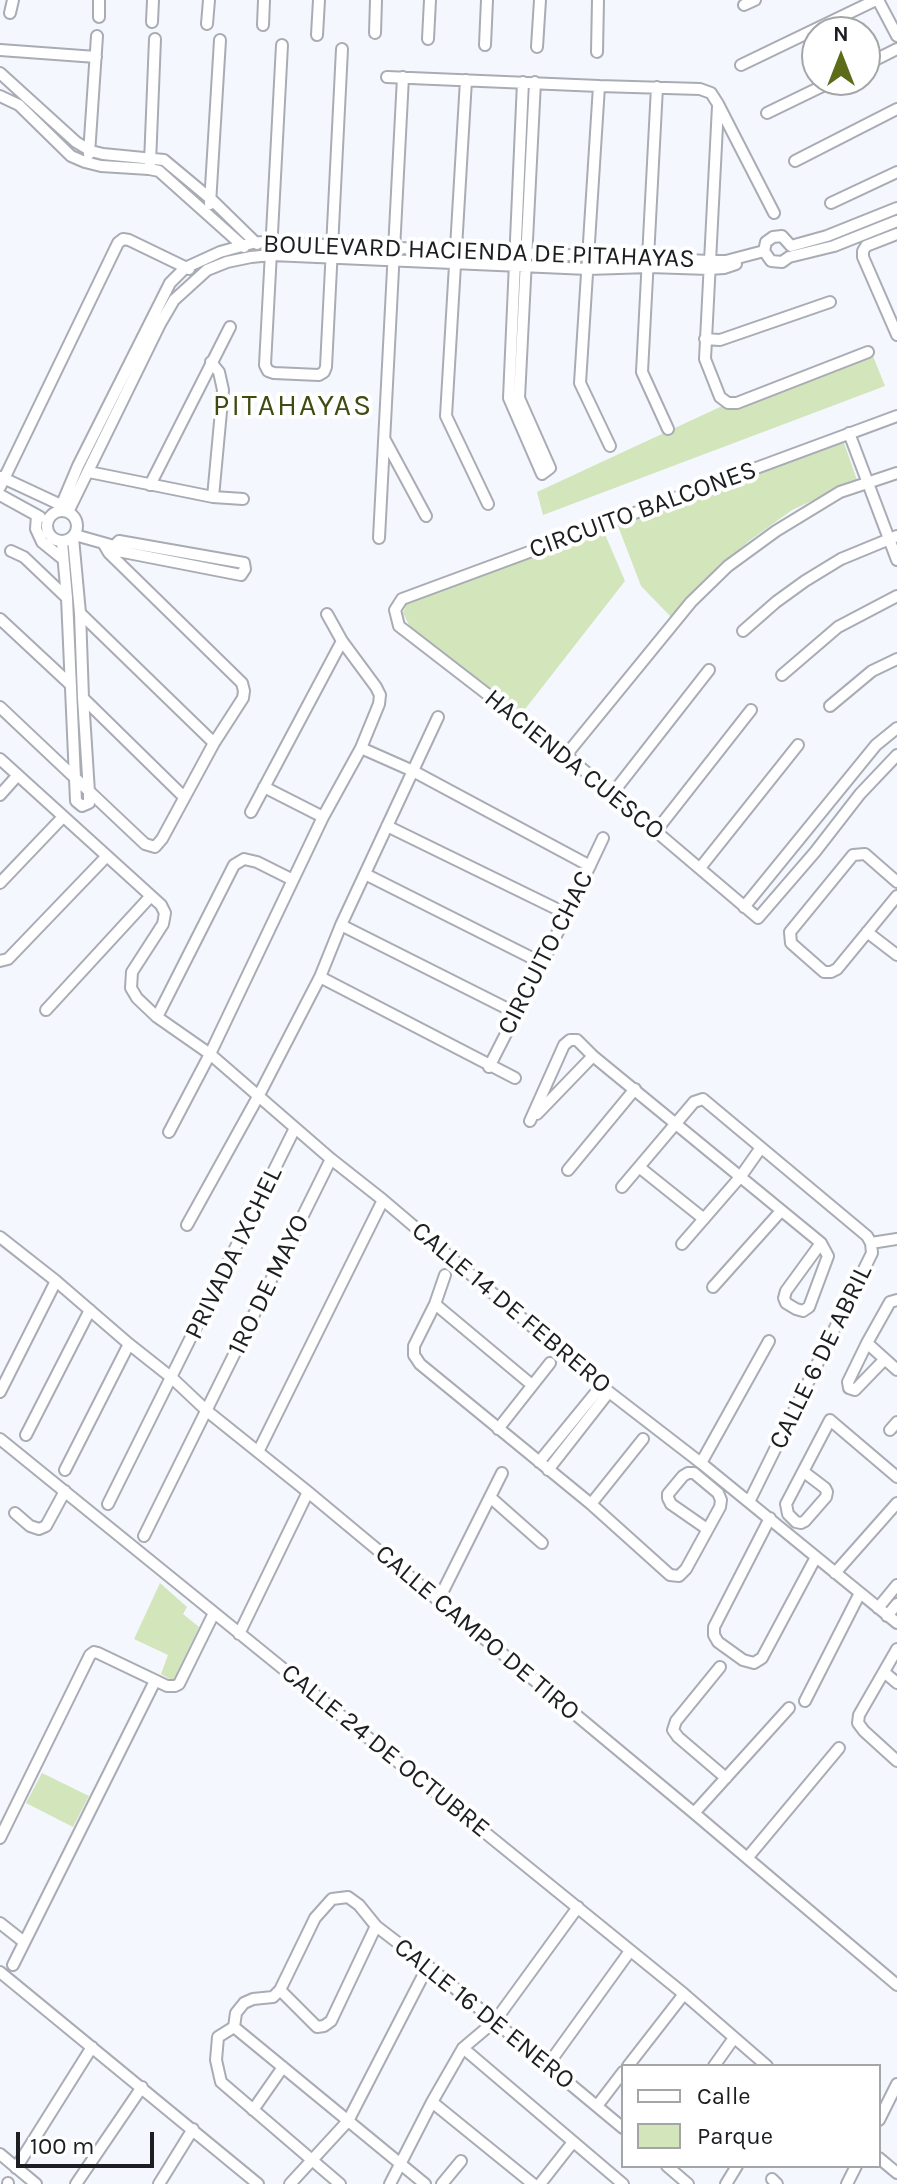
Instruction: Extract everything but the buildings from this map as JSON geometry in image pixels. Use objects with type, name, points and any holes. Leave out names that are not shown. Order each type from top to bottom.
[{"type":"street","points":[[10,13],[13,0]]},
{"type":"street","points":[[99,0],[99,17]]},
{"type":"street","points":[[152,22],[153,0]]},
{"type":"street","points":[[207,24],[209,0]]},
{"type":"street","points":[[263,25],[264,0]]},
{"type":"street","points":[[317,35],[319,0]]},
{"type":"street","points":[[375,33],[376,0]]},
{"type":"street","points":[[428,39],[430,0]]},
{"type":"street","points":[[485,45],[487,0]]},
{"type":"street","points":[[537,47],[540,0]]},
{"type":"street","points":[[597,52],[598,0]]},
{"type":"street","points":[[741,65],[877,0],[897,36]]},
{"type":"street","points":[[85,162],[91,151],[97,36]]},
{"type":"street","points":[[150,163],[155,39]]},
{"type":"street","points":[[206,213],[212,200],[220,40]]},
{"type":"street","points":[[282,45],[273,242],[268,255],[265,365],[268,371],[274,373],[319,375],[326,367],[342,49]]},
{"type":"street","points":[[0,50],[96,57]]},
{"type":"street","points":[[0,73],[76,142],[91,151],[150,163],[243,246],[251,257]]},
{"type":"street","points":[[387,77],[700,89],[711,93],[718,104],[774,213]]},
{"type":"street","points":[[379,538],[403,77]]},
{"type":"street","points":[[466,80],[446,416],[488,504]]},
{"type":"street","points":[[523,82],[514,252],[515,370],[519,398],[550,468],[542,474],[509,398],[515,370],[526,266],[535,82]]},
{"type":"street","points":[[14,86],[2,97],[19,105],[71,156],[101,166],[164,160],[212,200],[268,255]]},
{"type":"street","points":[[599,86],[580,383],[610,446]]},
{"type":"street","points":[[657,87],[642,372],[668,429]]},
{"type":"street","points":[[767,113],[802,96]]},
{"type":"street","points":[[718,104],[705,359],[720,397],[728,403],[737,403],[868,352]]},
{"type":"street","points":[[795,161],[897,109]]},
{"type":"street","points":[[519,168],[531,168]]},
{"type":"street","points":[[831,203],[897,172]]},
{"type":"street","points":[[790,252],[782,236],[766,242],[765,253],[774,262],[782,262],[790,252],[897,208]]},
{"type":"street","points":[[790,252],[834,246],[897,221]]},
{"type":"street","points":[[897,234],[866,246],[863,251],[897,335]]},
{"type":"street","points":[[70,538],[80,613],[89,792],[89,803],[82,806],[76,801],[63,559],[70,538],[77,522],[62,509],[1,480],[118,243],[123,239],[129,240],[185,268],[203,273]]},
{"type":"street","name":"BOULEVARD HACIENDA DE PITAHAYAS","points":[[62,509],[170,283],[185,268],[220,252],[256,242],[273,242],[589,255],[724,268],[765,253]]},
{"type":"street","name":"BOULEVARD HACIENDA DE PITAHAYAS","points":[[62,509],[89,472],[174,300],[203,273],[227,262],[268,255],[588,269],[649,263]]},
{"type":"street","points":[[705,339],[720,340],[830,302]]},
{"type":"street","points":[[150,485],[230,327]]},
{"type":"street","points":[[211,362],[219,372],[223,390],[213,497]]},
{"type":"street","name":"CIRCUITO BALCONES","points":[[395,610],[402,599],[897,416]]},
{"type":"street","points":[[849,433],[867,482],[893,537],[897,560]]},
{"type":"street","points":[[384,438],[426,516]]},
{"type":"street","points":[[89,472],[213,497],[243,499]]},
{"type":"street","points":[[566,755],[691,602],[728,566],[776,531],[840,492],[897,473]]},
{"type":"street","points":[[0,495],[48,521]]},
{"type":"street","points":[[62,509],[52,515],[47,526],[50,535],[57,541],[70,538],[108,544],[119,541],[244,563],[245,569],[241,575],[118,551],[108,544]]},
{"type":"street","points":[[37,515],[36,529],[42,542],[63,559]]},
{"type":"street","points":[[743,631],[805,581],[841,559],[893,537]]},
{"type":"street","points":[[0,707],[145,844],[155,847],[162,839],[214,743],[243,698],[244,691],[242,683],[109,553],[108,544]]},
{"type":"street","points":[[11,551],[24,557],[67,598]]},
{"type":"street","points":[[782,675],[838,627],[897,596]]},
{"type":"street","name":"HACIENDA CUESCO","points":[[395,610],[399,626],[566,755],[758,918],[860,794],[897,755]]},
{"type":"street","points":[[80,613],[214,743]]},
{"type":"street","points":[[169,1132],[210,1054],[323,817],[361,748],[379,704],[380,695],[327,614]]},
{"type":"street","points":[[0,619],[71,685]]},
{"type":"street","points":[[251,812],[342,641]]},
{"type":"street","points":[[830,706],[872,671],[897,659]]},
{"type":"street","points":[[612,794],[709,670]]},
{"type":"street","points":[[83,698],[184,797]]},
{"type":"street","points":[[656,831],[751,710]]},
{"type":"street","points":[[187,1225],[320,977],[438,717]]},
{"type":"street","points":[[744,907],[876,745],[897,728]]},
{"type":"street","points":[[700,868],[798,745]]},
{"type":"street","points":[[361,748],[413,771],[590,866]]},
{"type":"street","points":[[0,759],[150,897],[46,1010]]},
{"type":"street","points":[[0,795],[17,776]]},
{"type":"street","points":[[264,787],[323,817]]},
{"type":"street","points":[[0,883],[62,818]]},
{"type":"street","points":[[387,826],[567,914]]},
{"type":"street","name":"CIRCUITO CHAC","points":[[489,1067],[603,838]]},
{"type":"street","points":[[897,882],[865,854],[853,855],[790,932],[789,939],[824,972],[831,972],[837,969],[897,896]]},
{"type":"street","points":[[1,961],[8,959],[106,857]]},
{"type":"street","points":[[157,1017],[234,865],[244,859],[257,862],[293,880]]},
{"type":"street","points":[[365,874],[542,963]]},
{"type":"street","name":"CALLE 14 DE FEBRERO","points":[[150,897],[161,905],[165,913],[163,924],[132,972],[131,988],[137,998],[157,1017],[210,1054],[606,1388],[897,1623]]},
{"type":"street","points":[[341,925],[516,1013]]},
{"type":"street","points":[[867,932],[897,955]]},
{"type":"street","points":[[320,977],[515,1078]]},
{"type":"street","points":[[593,1056],[530,1121],[564,1045],[570,1040],[577,1040],[821,1243],[828,1256],[814,1294],[809,1307],[803,1311],[796,1309],[786,1303],[786,1291],[821,1243]]},
{"type":"street","points":[[568,1170],[635,1089]]},
{"type":"street","name":"CALLE 6 DE ABRIL","points":[[675,1124],[694,1102],[703,1099],[867,1236],[871,1243],[872,1253],[749,1502]]},
{"type":"street","points":[[622,1187],[675,1124]]},
{"type":"street","name":"PRIVADA IXCHEL","points":[[108,1504],[295,1128]]},
{"type":"street","points":[[682,1244],[741,1176],[760,1149]]},
{"type":"street","name":"1RO DE MAYO","points":[[144,1536],[331,1159]]},
{"type":"street","points":[[639,1167],[704,1219]]},
{"type":"street","points":[[258,1452],[383,1200]]},
{"type":"street","points":[[713,1287],[781,1211]]},
{"type":"street","points":[[871,1243],[897,1239]]},
{"type":"street","name":"CALLE CAMPO DE TIRO","points":[[1,1240],[56,1281],[207,1411],[748,1857],[897,1985]]},
{"type":"street","points":[[445,1275],[435,1304],[414,1346],[414,1355],[420,1364],[591,1504],[670,1575],[679,1576],[686,1569],[707,1529],[721,1500],[718,1493],[694,1473],[688,1473],[668,1494],[668,1498],[671,1504],[707,1529]]},
{"type":"street","points":[[0,1392],[56,1281]]},
{"type":"street","points":[[885,1359],[855,1390],[849,1388],[848,1382],[867,1343],[890,1302],[897,1300]]},
{"type":"street","points":[[435,1304],[532,1385]]},
{"type":"street","points":[[26,1435],[90,1310]]},
{"type":"street","points":[[701,1463],[769,1341]]},
{"type":"street","points":[[867,1343],[897,1370]]},
{"type":"street","points":[[65,1470],[129,1344]]},
{"type":"street","points":[[498,1429],[550,1363]]},
{"type":"street","points":[[544,1466],[606,1388]]},
{"type":"street","points":[[804,1472],[827,1492],[826,1497],[801,1523],[788,1514],[786,1504],[830,1420],[897,1477]]},
{"type":"street","points":[[591,1504],[643,1439]]},
{"type":"street","name":"CALLE 24 DE OCTUBRE","points":[[1,1443],[65,1491],[578,1907],[765,2064]]},
{"type":"street","points":[[438,1601],[502,1473]]},
{"type":"street","points":[[15,1513],[30,1526],[39,1529],[46,1526],[65,1491]]},
{"type":"street","points":[[239,1634],[308,1492]]},
{"type":"street","points":[[490,1497],[542,1543]]},
{"type":"street","points":[[835,1573],[897,1503]]},
{"type":"street","points":[[770,1518],[714,1627],[718,1642],[743,1660],[754,1663],[762,1658],[816,1557]]},
{"type":"street","points":[[878,1608],[897,1585]]},
{"type":"street","points":[[805,1701],[860,1593]]},
{"type":"street","points":[[887,1616],[897,1604]]},
{"type":"street","points":[[0,1838],[90,1655],[98,1653],[167,1686],[179,1684],[214,1613]]},
{"type":"street","points":[[897,1649],[859,1715],[858,1723],[897,1761]]},
{"type":"street","points":[[720,1667],[676,1721],[673,1730],[726,1778]]},
{"type":"street","points":[[884,1672],[897,1683]]},
{"type":"street","points":[[13,1965],[155,1681]]},
{"type":"street","points":[[694,1813],[789,1708]]},
{"type":"street","points":[[748,1857],[839,1748]]},
{"type":"street","name":"CALLE 16 DE ENERO","points":[[280,1990],[315,1918],[332,1899],[348,1897],[376,1926],[621,2126]]},
{"type":"street","points":[[390,2184],[463,2048],[495,2021],[578,1907]]},
{"type":"street","points":[[0,1923],[24,1942]]},
{"type":"street","points":[[340,2184],[221,2082],[216,2060],[218,2037],[234,2027],[236,2013],[244,2003],[273,1997],[280,1990],[317,2027],[324,2026],[331,2021],[376,1926]]},
{"type":"street","points":[[547,2066],[630,1951]]},
{"type":"street","points":[[290,2184],[348,2121],[428,1966]]},
{"type":"street","points":[[0,1972],[258,2184]]},
{"type":"street","points":[[630,2064],[684,1994]]},
{"type":"street","points":[[234,2027],[425,2184]]},
{"type":"street","points":[[715,2064],[734,2038]]},
{"type":"street","points":[[16,2168],[92,2047]]},
{"type":"street","points":[[463,2048],[623,2184]]},
{"type":"street","points":[[253,2110],[283,2067]]},
{"type":"street","points":[[597,2106],[621,2075]]},
{"type":"street","points":[[881,2116],[897,2084]]},
{"type":"street","points":[[76,2184],[142,2087]]},
{"type":"street","points":[[432,2102],[533,2184]]},
{"type":"street","points":[[159,2184],[193,2129]]},
{"type":"street","points":[[540,2184],[573,2142]]},
{"type":"street","points":[[0,2154],[36,2184]]},
{"type":"street","points":[[881,2160],[897,2173]]},
{"type":"street","points":[[442,2184],[461,2161]]},
{"type":"street","points":[[669,2168],[688,2184]]},
{"type":"green space","points":[[873,356],[885,386],[543,515],[537,492],[720,407]]},
{"type":"green space","points":[[844,443],[857,480],[792,510],[749,541],[704,580],[671,617],[641,586],[618,526]]},
{"type":"green space","points":[[604,532],[625,581],[522,713],[411,629],[403,613],[407,603]]},
{"type":"green space","points":[[160,1583],[187,1607],[183,1614],[199,1627],[173,1681],[161,1674],[168,1655],[134,1639]]},
{"type":"green space","points":[[42,1773],[89,1796],[73,1827],[26,1803]]},
{"type":"district","name":"PITAHAYAS","points":[[293,406]]}]
